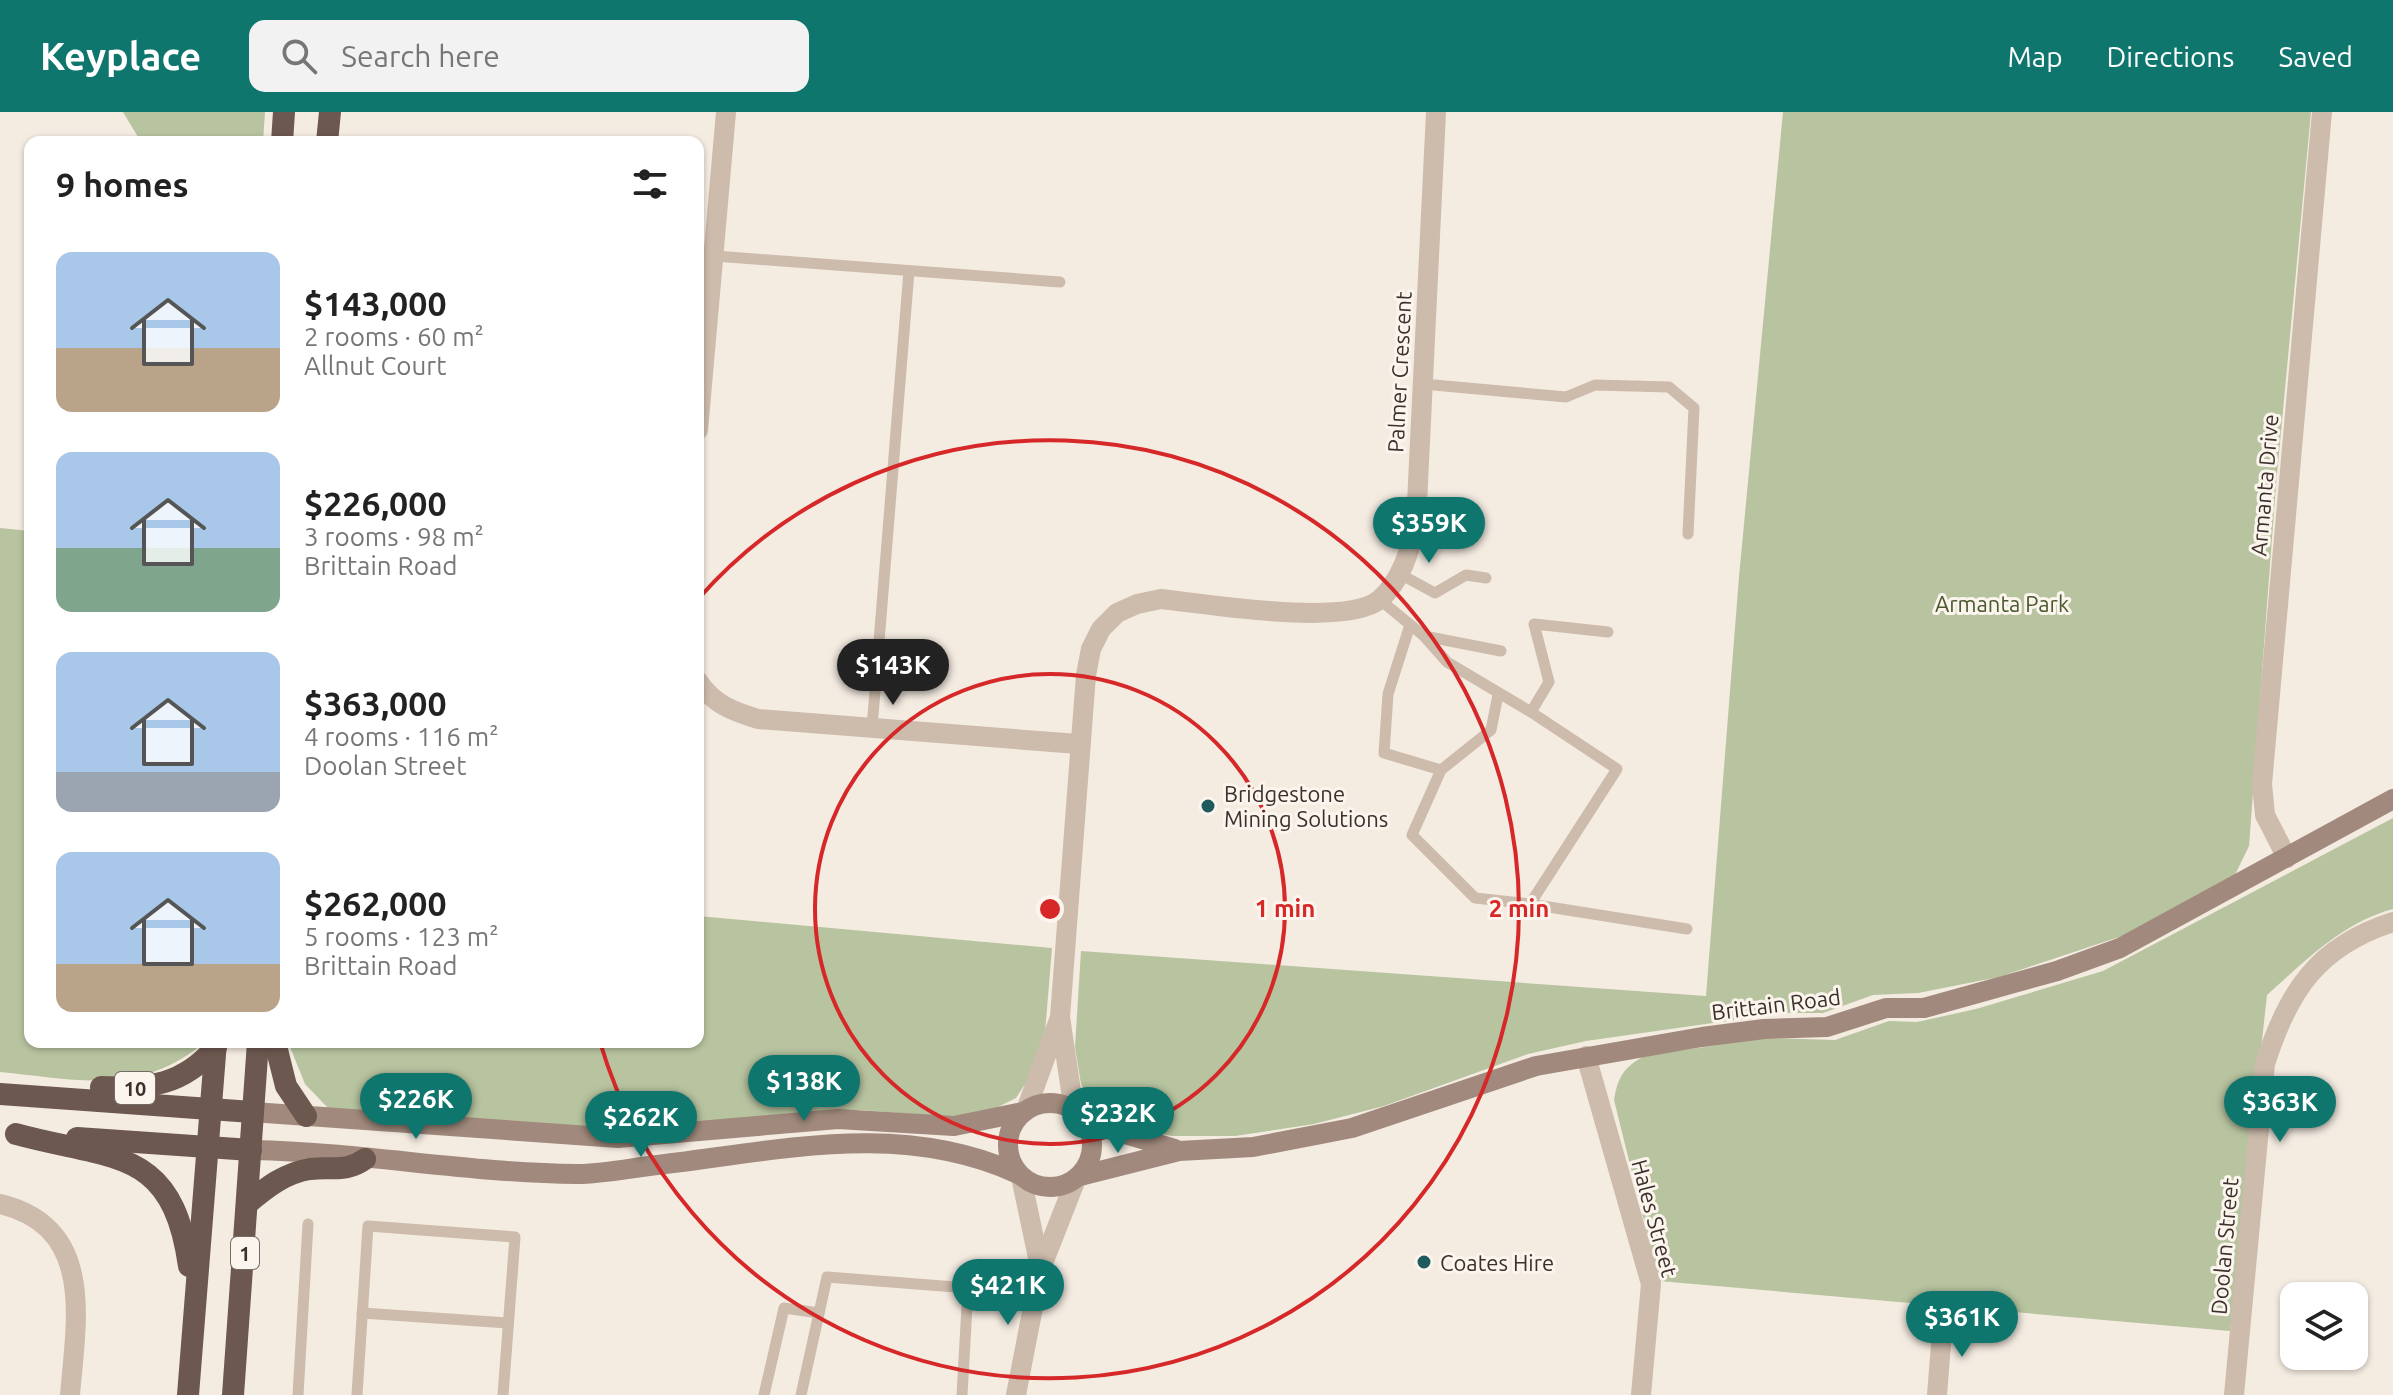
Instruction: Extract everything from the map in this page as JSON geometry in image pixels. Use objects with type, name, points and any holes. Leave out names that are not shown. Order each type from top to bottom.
[{"type":"highway","points":[[282,136],[284,112]]},
{"type":"highway","points":[[328,136],[330,112]]},
{"type":"highway","name":"10","points":[[42,1097],[81,1087],[131,1088],[166,1083],[198,1067],[213,1048]]},
{"type":"highway","name":"10","points":[[210,1110],[216,1048]]},
{"type":"highway","points":[[0,1094],[252,1112],[257,1048]]},
{"type":"highway","points":[[276,1048],[286,1086],[306,1116]]},
{"type":"highway","name":"1","points":[[188,1395],[210,1110]]},
{"type":"highway","name":"1","points":[[233,1395],[252,1112]]},
{"type":"highway","name":"1","points":[[8,1134],[251,1150]]},
{"type":"highway","name":"1","points":[[8,1134],[117,1158],[147,1171],[168,1191],[179,1217],[195,1302]]},
{"type":"highway","points":[[248,1203],[281,1178],[307,1170],[351,1169],[365,1159]]},
{"type":"main road","name":"Brittain Road","points":[[1078,1178],[1179,1151],[1253,1147],[1352,1128],[1536,1066],[1764,1029],[1827,1027],[1886,1008],[1924,1008],[2057,971],[2120,948],[2393,799]]},
{"type":"main road","points":[[251,1150],[580,1174],[798,1145],[859,1142],[972,1155],[1042,1188],[1054,1188],[1078,1178],[1088,1164],[1091,1136],[1076,1112],[1051,1103],[954,1126],[838,1119],[618,1138],[252,1112]]},
{"type":"main road","points":[[1020,1176],[1007,1149],[1008,1135],[1025,1111]]},
{"type":"main road","name":"Brittain Road","points":[[1076,1112],[1108,1129],[1179,1151]]},
{"type":"street","points":[[704,369],[726,112]]},
{"type":"street","name":"Palmer Crescent","points":[[1379,599],[1409,555],[1416,524],[1436,112]]},
{"type":"street","name":"Armanta Drive","points":[[2287,858],[2265,815],[2262,784],[2322,112]]},
{"type":"street","points":[[1076,1112],[1060,1017],[1078,744],[1091,649],[1101,629],[1117,613],[1137,604],[1161,599],[1311,613],[1355,612],[1379,599]]},
{"type":"street","points":[[704,690],[728,710],[758,719],[1078,744]]},
{"type":"street","name":"Doolan Street","points":[[2234,1395],[2265,1064],[2280,1019],[2301,983],[2331,951],[2367,930],[2393,922]]},
{"type":"street","points":[[1025,1111],[1060,1017]]},
{"type":"street","name":"Hales Street","points":[[1586,1056],[1651,1284],[1641,1395]]},
{"type":"street","points":[[1020,1176],[1040,1271]]},
{"type":"street","points":[[1016,1395],[1040,1271],[1078,1178]]},
{"type":"street","points":[[0,1204],[21,1210],[50,1231],[71,1264],[78,1297],[70,1395]]},
{"type":"street","points":[[1937,1395],[1943,1319]]},
{"type":"lane","points":[[715,256],[1060,282]]},
{"type":"lane","points":[[872,728],[909,271]]},
{"type":"lane","points":[[1423,384],[1566,397],[1595,385],[1669,387],[1694,408],[1688,534]]},
{"type":"lane","points":[[1398,573],[1435,593],[1466,575],[1486,578]]},
{"type":"lane","points":[[1379,599],[1424,636],[1447,662],[1531,712],[1617,769],[1530,904]]},
{"type":"lane","points":[[1531,712],[1549,682],[1534,624],[1608,632]]},
{"type":"lane","points":[[1410,625],[1388,694],[1384,753],[1441,770]]},
{"type":"lane","points":[[1424,636],[1501,651]]},
{"type":"lane","points":[[1498,695],[1491,730],[1441,770],[1412,835],[1475,898],[1687,929]]},
{"type":"lane","points":[[298,1395],[308,1224]]},
{"type":"lane","points":[[357,1395],[368,1226],[515,1237],[503,1395]]},
{"type":"lane","points":[[801,1395],[827,1277],[968,1288],[962,1395]]},
{"type":"lane","points":[[764,1395],[784,1308],[819,1313]]},
{"type":"lane","points":[[362,1313],[508,1323]]},
{"type":"green space","points":[[123,112],[265,112],[263,136],[137,136]]},
{"type":"green space","name":"Armanta Park","points":[[1783,112],[2311,112],[2276,485],[2249,846],[2234,877],[2122,936],[1999,977],[1918,993],[1873,995],[1823,1013],[1783,1013],[1586,1041],[1528,1054],[1384,1106],[1314,1124],[1235,1136],[1172,1136],[1142,1130],[1113,1119],[1093,1104],[1081,1084],[1075,1047],[1081,951],[1706,996],[1739,577]]},
{"type":"green space","points":[[0,528],[24,530],[24,1048],[197,1048],[176,1062],[129,1078],[79,1080],[0,1072]]},
{"type":"green space","points":[[2393,818],[2393,909],[2341,933],[2267,995],[2230,1331],[1659,1281],[1614,1100],[1623,1074],[1637,1060],[1644,1056],[1766,1038],[1835,1040],[1889,1021],[1917,1022],[1976,1009],[2103,971]]},
{"type":"green space","points":[[704,917],[1052,948],[1045,1033],[1034,1070],[1016,1098],[986,1113],[950,1117],[862,1110],[793,1113],[624,1131],[328,1108],[305,1084],[290,1048],[704,1048]]},
{"type":"place","name":"Bridgestone Mining Solutions","points":[[1208,806]]},
{"type":"place","name":"Coates Hire","points":[[1424,1262]]}]
